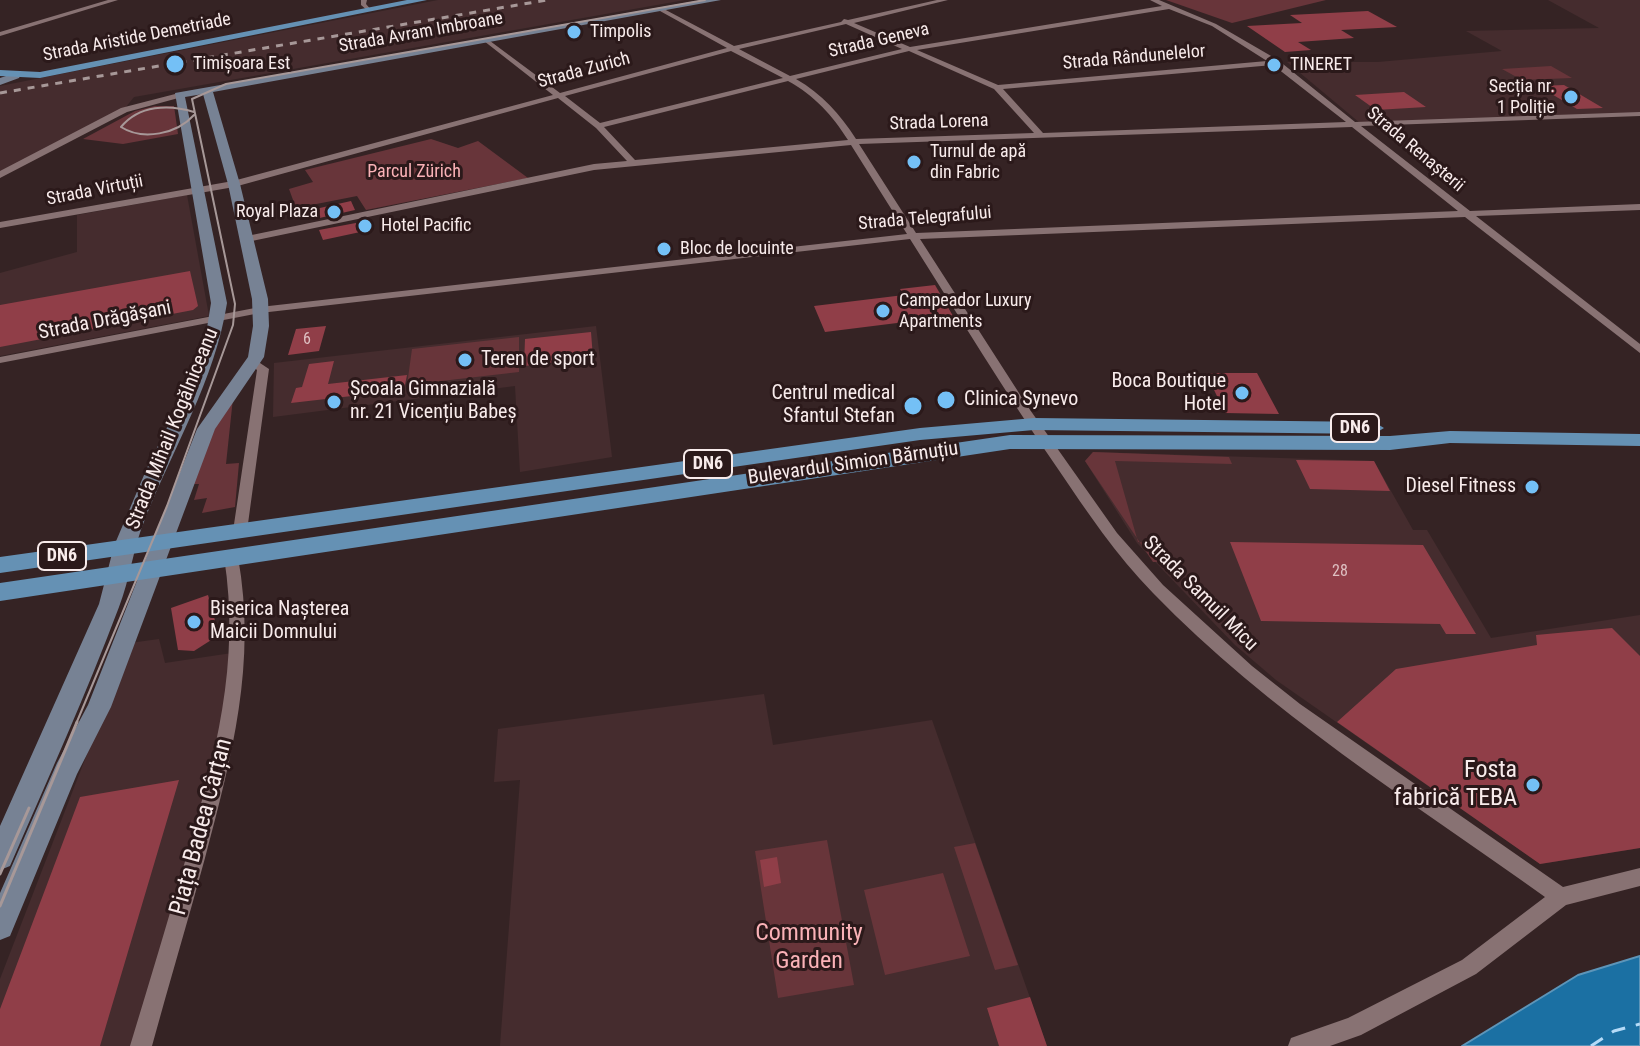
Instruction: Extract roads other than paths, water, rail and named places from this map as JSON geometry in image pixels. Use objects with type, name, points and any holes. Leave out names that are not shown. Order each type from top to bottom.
[{"type":"main road","name":"Strada Aristide Demetriade","points":[[15,76],[59,71],[367,5],[422,0]]},
{"type":"main road","points":[[0,73],[15,76]]},
{"type":"main road","name":"Bulevardul Simion Bărnuțiu","points":[[118,573],[906,455],[1040,432]]},
{"type":"main road","name":"Bulevardul Simion Bărnuțiu","points":[[163,542],[920,434],[1040,432],[1268,444],[1390,443],[1450,437],[1640,440]]},
{"type":"main road","name":"DN6","points":[[0,565],[163,542]]},
{"type":"main road","name":"DN6","points":[[0,592],[118,573]]},
{"type":"street","points":[[0,34],[115,0]]},
{"type":"street","name":"Strada Avram Imbroane","points":[[179,95],[717,0]]},
{"type":"street","name":"Strada Zurich","points":[[196,188],[234,184],[555,94],[843,20],[945,0]]},
{"type":"street","name":"Strada Renașterii","points":[[1153,0],[1242,40],[1275,62],[1640,350]]},
{"type":"street","name":"Strada Geneva","points":[[599,126],[910,49],[1171,7]]},
{"type":"street","name":"Strada Samuil Micu","points":[[662,10],[790,79],[820,99],[854,142],[980,345],[1112,537],[1204,634],[1294,709],[1561,897]]},
{"type":"street","points":[[843,20],[997,87],[1040,135]]},
{"type":"street","points":[[486,40],[599,126],[633,163]]},
{"type":"street","name":"Strada Rândunelelor","points":[[997,87],[1275,62]]},
{"type":"street","name":"Strada Aristide Demetriade","points":[[0,82],[15,76]]},
{"type":"street","name":"Strada Mihail Kogălniceanu","points":[[153,568],[209,424],[254,362],[260,339],[260,310],[247,239],[207,90]]},
{"type":"street","points":[[0,175],[124,110],[179,95]]},
{"type":"street","name":"Strada Mihail Kogălniceanu","points":[[118,573],[124,546],[156,468],[191,397],[218,318],[219,303],[179,95]]},
{"type":"street","name":"Strada Lorena","points":[[247,239],[594,167],[854,142],[1640,114]]},
{"type":"street","name":"Strada Virtuții","points":[[0,225],[196,188]]},
{"type":"street","name":"Strada Telegrafului","points":[[218,318],[260,310],[915,236],[1640,207]]},
{"type":"street","name":"Strada Drăgășani","points":[[0,360],[218,318]]},
{"type":"street","name":"Strada Mihail Kogălniceanu","points":[[240,531],[263,369],[254,362]]},
{"type":"street","name":"Piața Badea Cârțan","points":[[141,1046],[225,754],[237,654],[236,576],[231,557]]},
{"type":"street","points":[[0,926],[66,771],[99,707],[153,568]]},
{"type":"street","points":[[0,857],[110,604],[118,573]]},
{"type":"street","points":[[1299,1046],[1353,1027],[1469,967],[1561,897],[1640,877]]},
{"type":"water","points":[[1640,956],[1640,1046],[1462,1046],[1578,975]]},
{"type":"tram line","points":[[76,724],[167,506],[233,325],[235,304],[192,99],[226,84],[705,0]]},
{"type":"tram line","points":[[194,112],[165,107],[145,110],[121,127],[139,134],[159,133],[179,127],[194,115]]},
{"type":"tram line","points":[[0,906],[77,722]]},
{"type":"tram line","points":[[0,874],[29,808]]},
{"type":"railway","points":[[0,93],[547,0]]},
{"type":"place","name":"Timpolis","points":[[574,32]]},
{"type":"place","name":"Timișoara Est","points":[[175,64]]},
{"type":"place","name":"TINERET","points":[[1274,65]]},
{"type":"place","name":"Secția nr. 1 Poliție","points":[[1571,97]]},
{"type":"place","name":"Turnul de apă din Fabric","points":[[914,162]]},
{"type":"place","name":"Royal Plaza","points":[[334,212]]},
{"type":"place","name":"Hotel Pacific","points":[[365,226]]},
{"type":"place","name":"Bloc de locuinte","points":[[664,249]]},
{"type":"place","name":"Campeador Luxury Apartments","points":[[883,311]]},
{"type":"place","name":"Teren de sport","points":[[465,360]]},
{"type":"place","name":"Boca Boutique Hotel","points":[[1242,393]]},
{"type":"place","name":"Clinica Synevo","points":[[946,400]]},
{"type":"place","name":"Școala Gimnazială nr. 21 Vicențiu Babeș","points":[[334,402]]},
{"type":"place","name":"Centrul medical Sfantul Stefan","points":[[913,406]]},
{"type":"place","name":"Diesel Fitness","points":[[1532,487]]},
{"type":"place","name":"Biserica Nașterea Maicii Domnului","points":[[194,622]]},
{"type":"place","name":"Fosta fabrică TEBA","points":[[1533,785]]},
{"type":"park label","name":"Parcul Zürich","points":[[414,172]]},
{"type":"park label","name":"Community Garden","points":[[809,948]]}]
